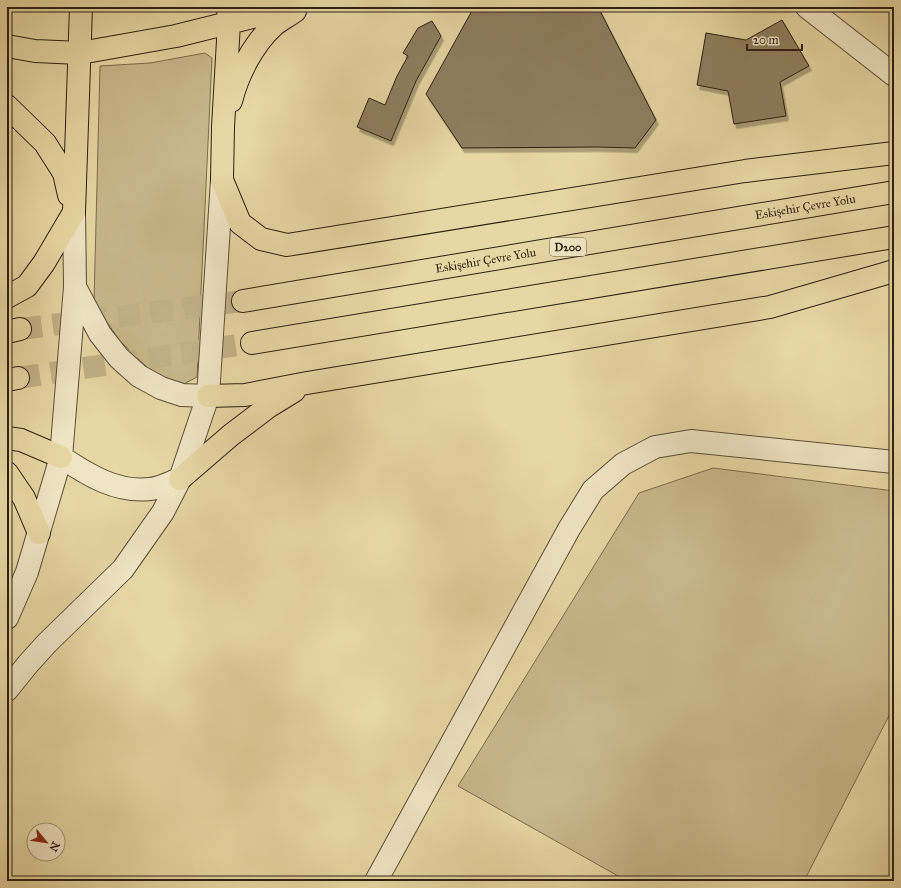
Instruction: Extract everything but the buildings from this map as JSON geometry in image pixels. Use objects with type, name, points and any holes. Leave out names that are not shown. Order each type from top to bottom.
[{"type":"main road","points":[[7,297],[27,286],[44,262],[74,212],[81,7]]},
{"type":"main road","points":[[7,46],[35,52],[80,53],[176,36],[228,15],[281,10],[291,7]]},
{"type":"main road","points":[[223,127],[236,83],[254,49],[274,25],[301,7]]},
{"type":"main road","points":[[228,15],[222,180],[240,223],[261,239],[287,245],[745,171],[893,152]]},
{"type":"main road","points":[[7,106],[45,143],[64,174],[74,212]]},
{"type":"main road","name":"Eskişehir Çevre Yolu","points":[[243,301],[894,192]]},
{"type":"main road","points":[[252,343],[894,237]]},
{"type":"main road","points":[[208,396],[245,395],[307,383],[770,307],[894,272]]},
{"type":"main road","points":[[180,479],[231,435],[268,407],[307,383]]},
{"type":"main road","points":[[7,438],[21,440],[61,457]]},
{"type":"main road","points":[[7,473],[24,498],[39,533]]},
{"type":"street","points":[[807,7],[894,75]]},
{"type":"street","points":[[7,690],[47,643],[123,569],[163,512],[180,479],[208,396],[222,180]]},
{"type":"street","points":[[7,618],[27,572],[61,457],[75,287],[74,212]]},
{"type":"street","points":[[75,287],[100,334],[119,358],[139,376],[161,388],[182,395],[208,396]]},
{"type":"street","points":[[376,881],[569,529],[593,490],[623,464],[655,447],[691,441],[894,462]]},
{"type":"street","points":[[61,457],[80,470],[103,482],[127,489],[151,489],[180,479]]},
{"type":"shaded area","points":[[205,53],[212,58],[197,377],[180,386],[154,374],[119,340],[94,302],[100,66],[150,63]]},
{"type":"shaded area","points":[[713,468],[894,491],[894,706],[804,881],[627,881],[458,786],[639,493]]},
{"type":"tunnel","points":[[20,329],[243,301]]},
{"type":"tunnel","points":[[18,378],[252,343]]}]
